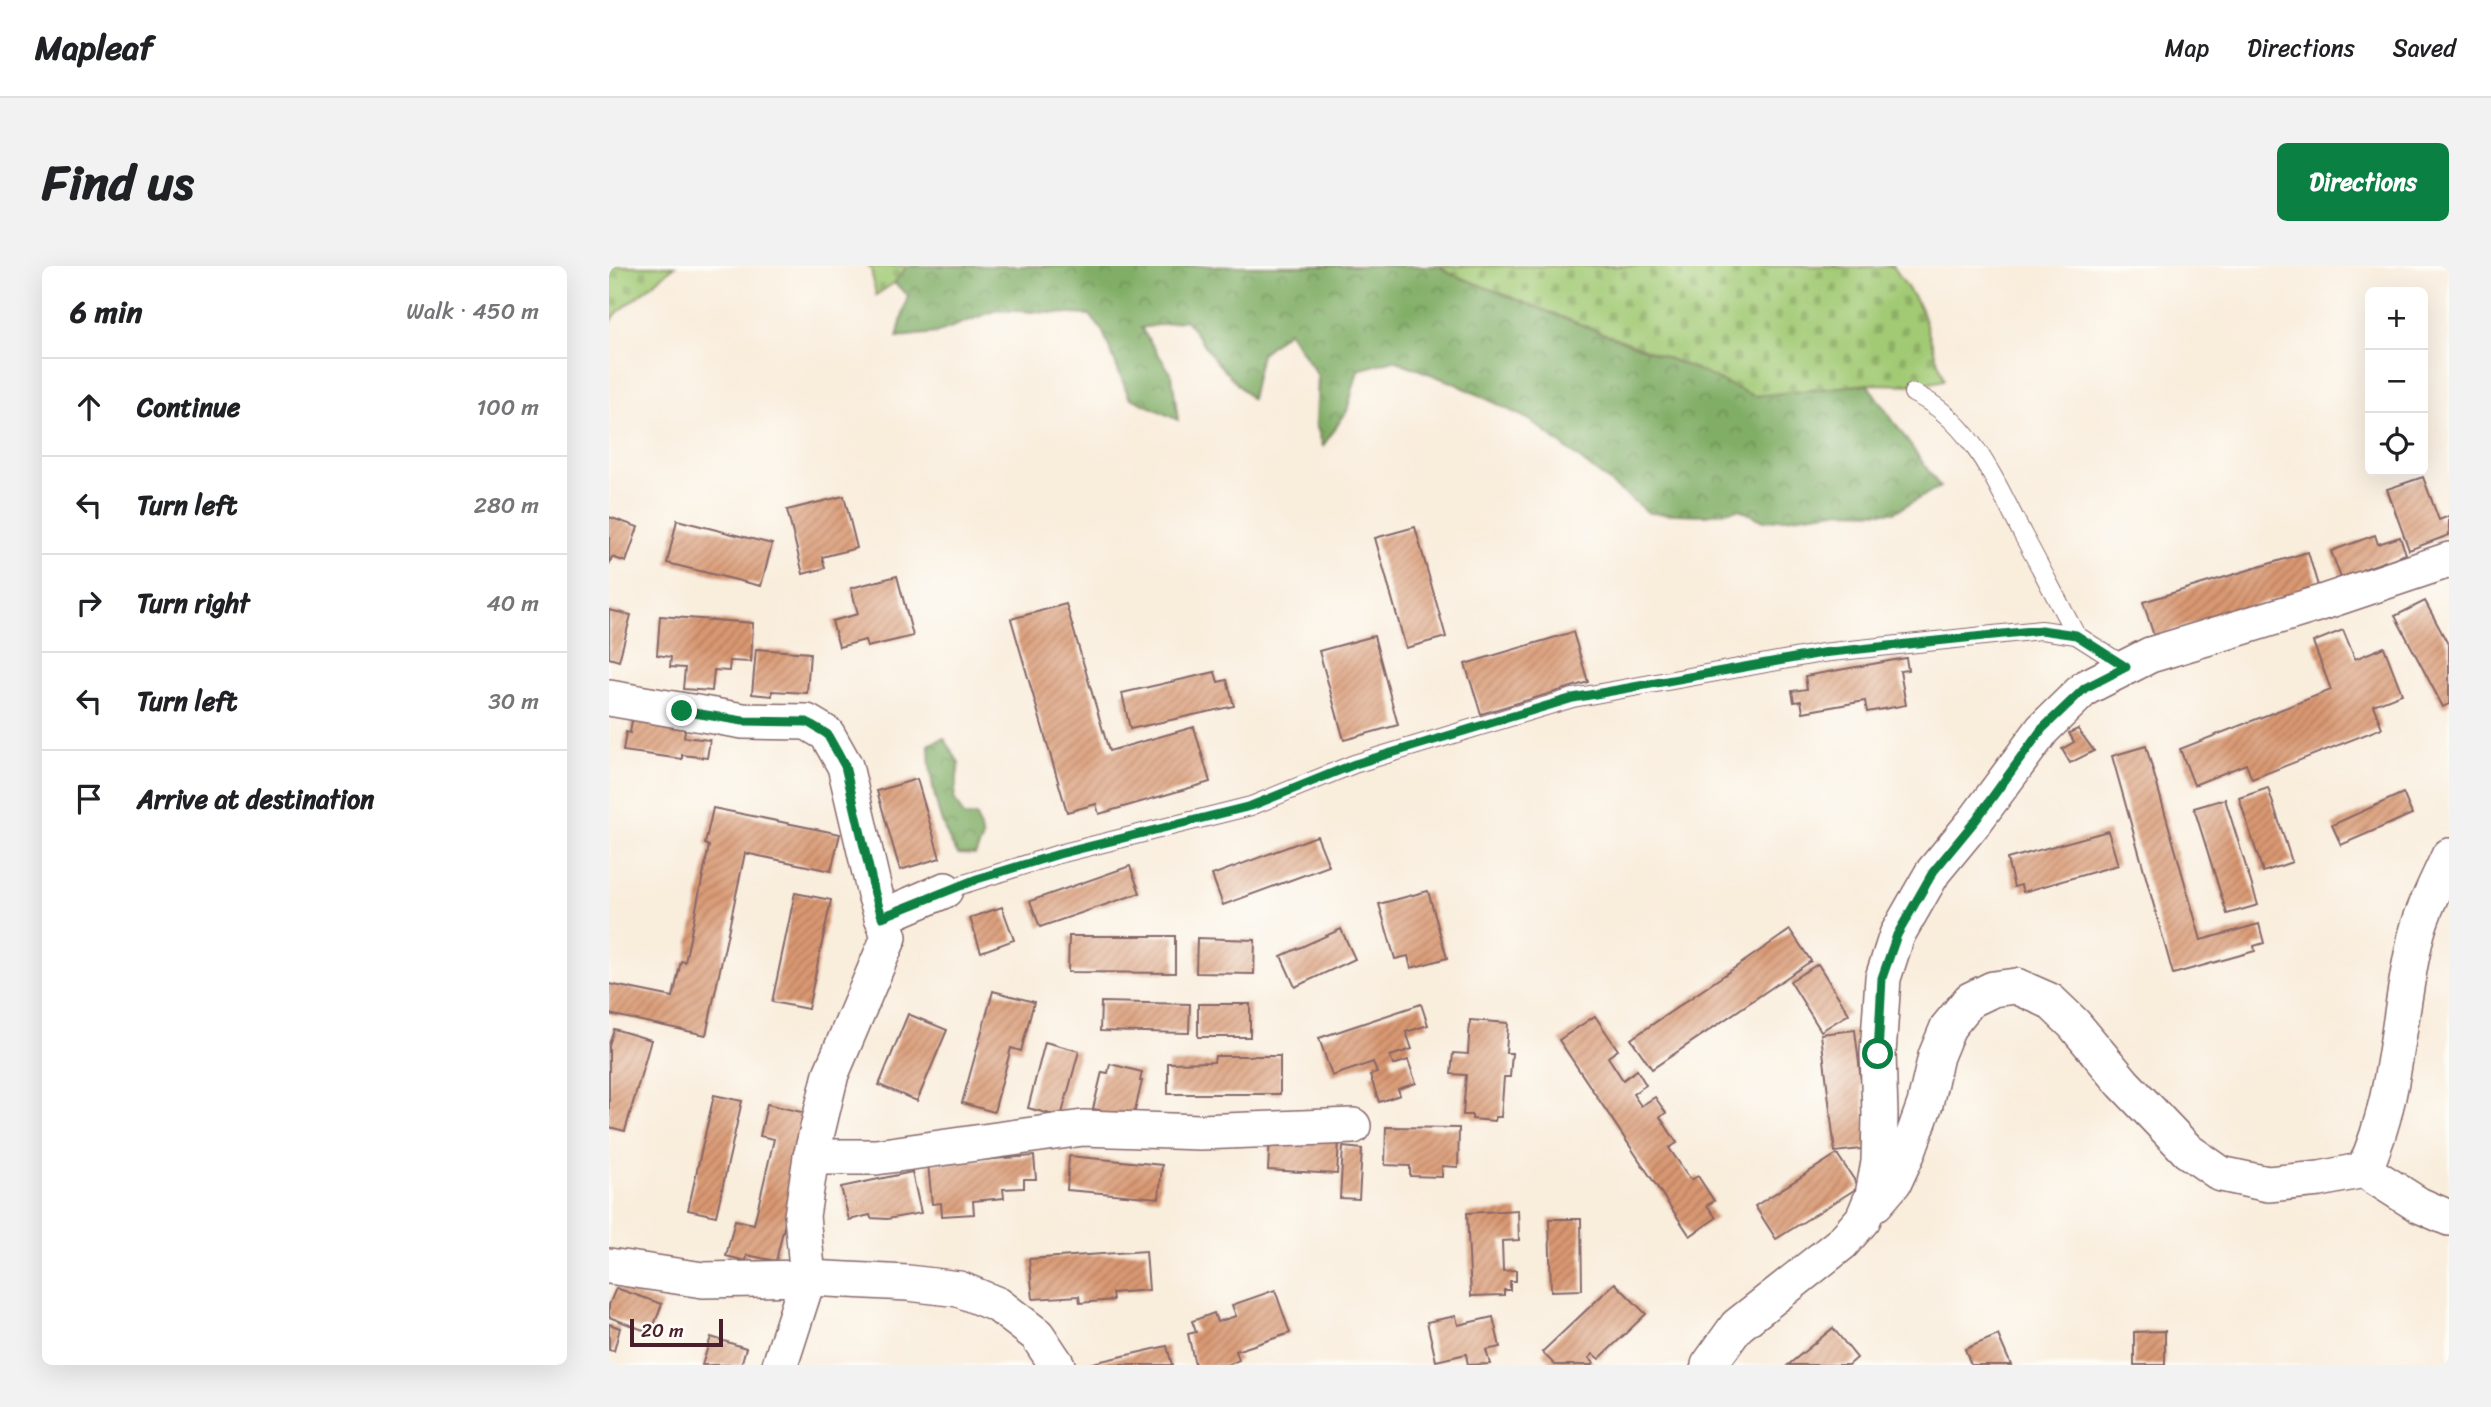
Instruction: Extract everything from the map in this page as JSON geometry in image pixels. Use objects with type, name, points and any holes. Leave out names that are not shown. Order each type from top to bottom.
[{"type":"street","points":[[1863,1219],[1873,1195],[1878,1162],[1878,1054],[1882,978],[1897,935],[1933,872],[1975,821],[2042,729],[2085,688],[2150,655],[2318,604],[2449,560]]},
{"type":"street","points":[[609,698],[743,721],[807,722],[827,734],[845,766],[875,894],[889,937],[831,1074],[811,1157],[802,1216],[808,1278],[780,1365]]},
{"type":"street","points":[[2364,1170],[2377,1144],[2399,1044],[2414,944],[2428,900],[2449,856]]},
{"type":"street","points":[[882,917],[945,890]]},
{"type":"street","points":[[1709,1365],[1737,1326],[1842,1243],[1894,1182],[1925,1104],[1936,1056],[1948,1027],[1970,1000],[1993,989],[2016,986],[2050,1001],[2188,1151],[2221,1174],[2268,1184],[2320,1179],[2364,1170],[2419,1205],[2449,1218]]},
{"type":"street","points":[[811,1157],[876,1157],[1083,1128],[1200,1132],[1353,1126]]},
{"type":"street","points":[[609,1266],[703,1280],[808,1278],[908,1283],[959,1290],[998,1305],[1037,1335],[1056,1365]]},
{"type":"lane","points":[[1913,393],[1929,400],[1958,424],[1985,461],[2076,635]]},
{"type":"lane","points":[[945,890],[1059,854],[1251,806],[1355,764],[1573,698],[1822,653],[2041,630],[2076,635],[2126,667]]},
{"type":"green space","points":[[609,266],[675,266],[617,313],[609,324]]},
{"type":"green space","points":[[868,266],[907,266],[894,283],[876,295]]},
{"type":"green space","points":[[907,266],[1440,266],[1449,273],[1693,368],[1754,396],[1867,384],[1940,487],[1894,512],[1835,511],[1764,521],[1739,509],[1706,515],[1649,513],[1530,420],[1456,384],[1394,360],[1358,370],[1347,411],[1323,446],[1316,424],[1318,376],[1288,331],[1261,354],[1251,399],[1215,360],[1186,320],[1141,328],[1172,375],[1178,420],[1129,397],[1103,332],[1090,315],[997,310],[936,333],[897,337],[908,295],[894,283]]},
{"type":"green space","points":[[1440,266],[1893,266],[1920,307],[1944,380],[1922,385],[1867,384],[1754,396],[1693,368],[1449,273]]},
{"type":"green space","points":[[944,738],[959,763],[954,798],[964,817],[976,816],[983,838],[975,855],[958,854],[945,830],[936,802],[929,745]]},
{"type":"building","points":[[2423,477],[2439,520],[2449,516],[2449,535],[2409,550],[2387,489]]},
{"type":"building","points":[[844,496],[857,548],[822,557],[825,568],[803,574],[787,510]]},
{"type":"building","points":[[609,517],[638,527],[626,562],[612,557],[609,565]]},
{"type":"building","points":[[677,520],[772,544],[761,586],[667,563]]},
{"type":"building","points":[[1415,527],[1446,637],[1406,648],[1375,538]]},
{"type":"building","points":[[2375,535],[2378,544],[2400,537],[2406,554],[2363,569],[2366,578],[2344,586],[2331,551]]},
{"type":"building","points":[[2308,552],[2318,586],[2154,636],[2143,602]]},
{"type":"building","points":[[897,576],[913,636],[867,647],[865,640],[839,647],[832,621],[858,614],[851,588]]},
{"type":"building","points":[[2425,601],[2449,646],[2449,704],[2443,707],[2395,616]]},
{"type":"building","points":[[1066,604],[1109,751],[1194,727],[1210,782],[1099,814],[1096,804],[1067,812],[1011,619]]},
{"type":"building","points":[[609,610],[631,615],[619,661],[609,658]]},
{"type":"building","points":[[660,616],[753,623],[751,662],[730,661],[729,671],[714,670],[712,691],[683,689],[685,668],[670,667],[671,657],[657,655]]},
{"type":"building","points":[[2343,630],[2355,659],[2384,647],[2402,694],[2373,705],[2382,728],[2252,779],[2246,764],[2194,785],[2180,749],[2331,690],[2313,642]]},
{"type":"building","points":[[1573,632],[1588,682],[1481,714],[1465,664]]},
{"type":"building","points":[[1374,636],[1398,725],[1344,740],[1319,651]]},
{"type":"building","points":[[756,649],[810,653],[807,693],[772,691],[772,696],[752,694]]},
{"type":"building","points":[[1906,658],[1908,670],[1900,671],[1906,705],[1867,712],[1865,701],[1803,712],[1801,701],[1794,702],[1792,691],[1807,689],[1805,676]]},
{"type":"building","points":[[1215,672],[1218,682],[1227,680],[1234,706],[1130,729],[1122,693]]},
{"type":"building","points":[[633,715],[686,723],[684,737],[710,740],[707,758],[682,755],[682,759],[623,751],[626,732],[630,733]]},
{"type":"building","points":[[2078,729],[2094,751],[2070,763],[2062,749],[2074,742],[2069,733]]},
{"type":"building","points":[[2146,746],[2201,940],[2259,924],[2264,943],[2254,946],[2255,951],[2173,974],[2112,756]]},
{"type":"building","points":[[917,779],[940,858],[900,870],[877,791]]},
{"type":"building","points":[[2268,788],[2292,862],[2263,872],[2239,798]]},
{"type":"building","points":[[2403,793],[2412,814],[2341,845],[2332,825]]},
{"type":"building","points":[[2225,799],[2258,905],[2227,914],[2194,808]]},
{"type":"building","points":[[713,808],[840,834],[831,871],[745,853],[706,1035],[609,1014],[609,984],[673,997],[681,961],[685,962],[709,846],[705,844]]},
{"type":"building","points":[[2108,831],[2118,865],[2023,892],[2021,885],[2014,887],[2007,859]]},
{"type":"building","points":[[1317,836],[1329,866],[1223,905],[1212,875]]},
{"type":"building","points":[[1130,866],[1140,893],[1040,927],[1030,901]]},
{"type":"building","points":[[1428,891],[1447,958],[1411,968],[1408,956],[1395,959],[1379,904]]},
{"type":"building","points":[[795,893],[831,900],[808,1009],[772,1002]]},
{"type":"building","points":[[1002,907],[1014,940],[981,952],[970,918]]},
{"type":"building","points":[[1341,929],[1355,959],[1295,987],[1281,956]]},
{"type":"building","points":[[1790,930],[1811,961],[1652,1069],[1631,1039]]},
{"type":"building","points":[[1069,936],[1175,936],[1175,973],[1068,972]]},
{"type":"building","points":[[1197,938],[1255,940],[1254,974],[1196,973]]},
{"type":"building","points":[[1818,964],[1849,1014],[1821,1031],[1790,981]]},
{"type":"building","points":[[993,991],[1034,1002],[1021,1051],[1011,1048],[994,1112],[962,1103]]},
{"type":"building","points":[[1101,1002],[1190,1004],[1189,1033],[1100,1031]]},
{"type":"building","points":[[1198,1004],[1250,1004],[1250,1037],[1198,1037]]},
{"type":"building","points":[[1421,1004],[1428,1025],[1406,1032],[1412,1049],[1390,1056],[1393,1065],[1408,1060],[1416,1083],[1398,1089],[1400,1095],[1379,1102],[1370,1075],[1377,1073],[1373,1062],[1332,1076],[1319,1038]]},
{"type":"building","points":[[908,1014],[947,1030],[917,1101],[879,1085]]},
{"type":"building","points":[[1595,1016],[1618,1050],[1608,1057],[1623,1080],[1637,1070],[1646,1085],[1633,1094],[1641,1106],[1655,1097],[1666,1113],[1660,1117],[1677,1143],[1669,1148],[1691,1180],[1698,1176],[1714,1201],[1707,1205],[1716,1218],[1690,1236],[1559,1040]]},
{"type":"building","points":[[1470,1020],[1508,1023],[1506,1053],[1512,1053],[1510,1077],[1504,1077],[1501,1117],[1496,1117],[1495,1121],[1472,1119],[1472,1115],[1463,1115],[1466,1075],[1451,1074],[1453,1053],[1468,1054]]},
{"type":"building","points":[[614,1029],[651,1040],[625,1131],[609,1127],[609,1045]]},
{"type":"building","points":[[1855,1030],[1869,1148],[1835,1152],[1821,1034]]},
{"type":"building","points":[[1045,1042],[1079,1051],[1061,1117],[1028,1108]]},
{"type":"building","points":[[1215,1056],[1280,1056],[1280,1094],[1168,1094],[1168,1063],[1214,1062]]},
{"type":"building","points":[[1110,1064],[1142,1072],[1133,1119],[1097,1115],[1099,1110],[1093,1109],[1102,1072],[1108,1073]]},
{"type":"building","points":[[714,1095],[742,1101],[716,1216],[688,1210]]},
{"type":"building","points":[[767,1104],[810,1114],[776,1261],[747,1255],[746,1261],[726,1256],[735,1220],[754,1224],[774,1139],[760,1136]]},
{"type":"building","points":[[1386,1127],[1459,1128],[1458,1167],[1442,1166],[1442,1177],[1410,1176],[1410,1166],[1385,1165]]},
{"type":"building","points":[[1270,1137],[1339,1141],[1337,1174],[1268,1170]]},
{"type":"building","points":[[1343,1147],[1362,1149],[1359,1199],[1340,1198]]},
{"type":"building","points":[[1837,1154],[1859,1187],[1776,1239],[1755,1206]]},
{"type":"building","points":[[1034,1156],[1036,1179],[1024,1179],[1024,1188],[1003,1189],[1004,1198],[973,1201],[974,1214],[942,1216],[941,1203],[932,1204],[928,1164]]},
{"type":"building","points":[[1069,1156],[1162,1165],[1159,1198],[1067,1190]]},
{"type":"building","points":[[912,1172],[921,1213],[887,1219],[871,1218],[870,1215],[849,1220],[841,1187]]},
{"type":"building","points":[[1518,1210],[1519,1240],[1502,1241],[1503,1271],[1516,1270],[1516,1281],[1510,1281],[1510,1290],[1504,1290],[1504,1295],[1471,1296],[1467,1213]]},
{"type":"building","points":[[1549,1219],[1581,1219],[1582,1290],[1551,1291]]},
{"type":"building","points":[[1146,1251],[1149,1290],[1112,1293],[1113,1300],[1080,1303],[1079,1296],[1033,1299],[1029,1259]]},
{"type":"building","points":[[1615,1283],[1646,1314],[1599,1359],[1593,1354],[1589,1358],[1593,1365],[1555,1365],[1542,1352]]},
{"type":"building","points":[[616,1288],[662,1304],[651,1333],[609,1317],[609,1305]]},
{"type":"building","points":[[1275,1290],[1290,1333],[1236,1351],[1239,1360],[1228,1365],[1195,1365],[1188,1334],[1196,1332],[1192,1321],[1214,1313],[1217,1322],[1236,1316],[1232,1305]]},
{"type":"building","points":[[1456,1316],[1458,1325],[1493,1317],[1500,1347],[1486,1350],[1490,1364],[1468,1365],[1466,1354],[1436,1361],[1427,1322]]},
{"type":"building","points":[[609,1324],[620,1328],[614,1351],[609,1350]]},
{"type":"building","points":[[1833,1328],[1857,1358],[1849,1365],[1788,1365]]},
{"type":"building","points":[[2165,1331],[2165,1365],[2134,1365],[2134,1332]]},
{"type":"building","points":[[1998,1335],[2011,1365],[1971,1365],[1965,1349]]},
{"type":"building","points":[[711,1337],[746,1348],[741,1365],[702,1365]]},
{"type":"building","points":[[1167,1346],[1172,1365],[1088,1365],[1088,1364]]},
{"type":"route","points":[[682,711],[743,721],[807,722],[827,734],[845,766],[882,917],[977,879],[1059,854],[1251,806],[1355,764],[1573,698],[1822,653],[2041,630],[2076,635],[2126,667],[2085,688],[2042,729],[1975,821],[1933,872],[1897,935],[1882,978],[1878,1054]]}]
